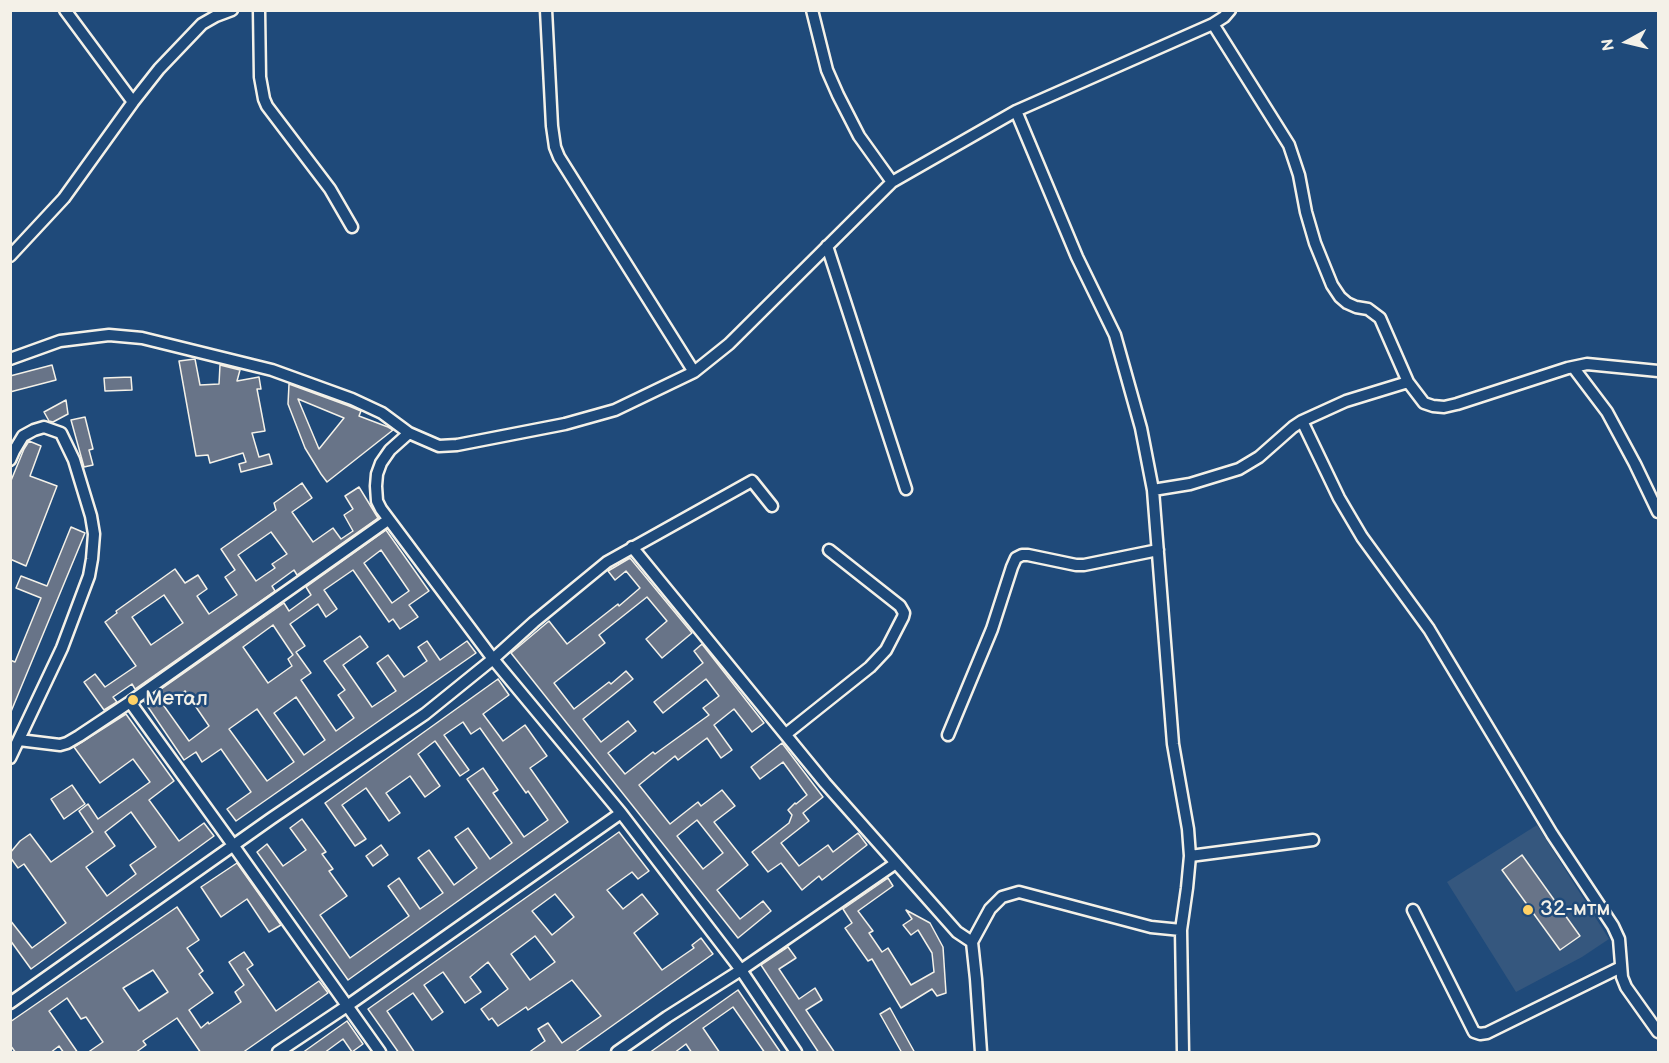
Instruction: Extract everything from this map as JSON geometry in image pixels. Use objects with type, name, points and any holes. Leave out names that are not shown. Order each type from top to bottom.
[{"type":"street","points":[[65,10],[133,102]]},
{"type":"street","points":[[10,256],[64,198],[159,69],[202,24],[232,10]]},
{"type":"street","points":[[259,10],[260,77],[264,99],[330,189],[352,227]]},
{"type":"street","points":[[546,10],[552,126],[559,158],[694,372]]},
{"type":"street","points":[[812,10],[827,69],[838,95],[859,136],[892,182]]},
{"type":"street","points":[[10,359],[60,341],[109,335],[142,338],[272,370],[342,395],[382,413],[409,433],[439,446],[457,445],[565,424],[615,410],[694,372],[729,344],[892,182],[1016,111],[1213,24],[1230,10]]},
{"type":"street","points":[[1213,24],[1289,145],[1299,175],[1306,212],[1332,285],[1347,303],[1368,309],[1380,318],[1408,382],[1424,403],[1444,407],[1587,364],[1659,371]]},
{"type":"street","points":[[1016,111],[1077,257],[1115,335],[1141,428],[1153,490],[1173,744],[1188,829],[1190,856],[1181,930],[1183,1053]]},
{"type":"street","points":[[827,246],[906,489]]},
{"type":"street","points":[[1573,367],[1607,412],[1659,512]]},
{"type":"street","points":[[1153,490],[1190,484],[1239,470],[1302,421],[1346,401],[1408,382]]},
{"type":"street","points":[[1302,421],[1339,498],[1362,537],[1429,629],[1552,834],[1613,926],[1619,939],[1622,977],[1626,987],[1659,1032]]},
{"type":"street","points":[[10,460],[23,436],[34,430],[44,427],[61,433],[74,460],[91,516],[94,534],[89,576],[62,648],[10,758]]},
{"type":"street","points":[[409,433],[390,450],[377,474],[377,501],[388,520],[493,659],[621,813],[741,970],[796,1053]]},
{"type":"street","points":[[10,1003],[425,714],[607,562],[752,481],[772,506]]},
{"type":"street","points":[[19,740],[63,745],[80,736],[388,520]]},
{"type":"street","points":[[632,547],[825,783],[957,932],[972,942]]},
{"type":"street","points":[[786,734],[870,667],[886,650],[904,613],[900,606],[829,550]]},
{"type":"street","points":[[948,735],[992,629],[1016,558],[1025,555],[1084,565],[1158,550]]},
{"type":"street","points":[[130,702],[380,1053]]},
{"type":"street","points":[[278,1053],[621,813]]},
{"type":"street","points":[[1190,856],[1312,840]]},
{"type":"street","points":[[617,1053],[896,863]]},
{"type":"street","points":[[981,1053],[972,942],[990,909],[1002,897],[1019,892],[1151,927],[1181,930]]},
{"type":"street","points":[[1413,910],[1474,1032],[1480,1034],[1487,1033],[1621,967]]},
{"type":"shaded area","name":"32-мтм","points":[[1537,825],[1609,939],[1582,957],[1516,992],[1447,882]]},
{"type":"building","points":[[195,359],[200,385],[219,384],[220,365],[240,370],[237,381],[259,377],[261,389],[257,389],[265,431],[252,433],[259,457],[269,454],[272,464],[241,472],[239,464],[246,462],[243,453],[210,463],[208,455],[196,456],[179,361]]},
{"type":"building","points":[[52,365],[56,380],[10,392],[10,376]]},
{"type":"building","points":[[131,377],[132,390],[105,391],[104,378]]},
{"type":"building","points":[[289,384],[361,411],[359,416],[393,430],[327,482],[305,448],[288,404]],"holes":[[[298,399],[344,418],[319,449]]]},
{"type":"building","points":[[66,400],[68,414],[53,422],[49,421],[44,412]]},
{"type":"building","points":[[85,417],[93,449],[89,450],[93,465],[84,467],[71,420]]},
{"type":"building","points":[[29,441],[41,446],[30,476],[57,486],[26,566],[10,559],[10,483]]},
{"type":"building","points":[[302,483],[312,498],[292,512],[313,542],[333,528],[341,539],[353,531],[344,515],[353,509],[345,496],[359,487],[378,518],[297,575],[294,570],[272,586],[275,591],[135,689],[132,684],[113,697],[117,702],[104,710],[84,682],[95,674],[105,687],[136,666],[105,622],[117,613],[116,611],[175,569],[185,583],[198,575],[207,589],[197,596],[209,614],[237,595],[225,577],[235,570],[221,549],[276,510],[274,503]],"holes":[[[271,532],[287,554],[272,564],[275,568],[256,581],[238,555]],[[164,595],[183,623],[151,645],[132,617]]]},
{"type":"building","points":[[71,527],[85,533],[10,714],[10,660],[15,662],[41,598],[16,588],[21,576],[47,586]]},
{"type":"building","points":[[386,530],[429,591],[409,605],[418,617],[400,629],[393,619],[389,622],[353,570],[324,590],[337,609],[326,617],[318,604],[290,624],[305,646],[296,652],[311,673],[301,680],[336,731],[354,718],[338,695],[345,690],[324,661],[360,636],[368,647],[343,665],[372,707],[396,691],[377,663],[388,655],[404,677],[427,661],[418,647],[427,641],[440,660],[467,641],[476,653],[236,821],[227,809],[251,792],[221,749],[202,762],[196,752],[184,760],[144,701],[284,603],[289,611],[311,595],[306,587]],"holes":[[[381,550],[409,591],[392,603],[364,563]],[[273,625],[293,655],[288,659],[292,666],[268,683],[243,647]],[[185,691],[209,726],[189,741],[164,706]],[[296,697],[325,740],[304,755],[274,713]],[[257,709],[294,762],[267,781],[229,729]]]},
{"type":"building","points":[[630,558],[692,633],[662,658],[646,639],[667,621],[647,597],[599,635],[605,643],[554,683],[574,709],[626,671],[633,679],[583,719],[601,742],[628,721],[636,731],[608,753],[625,774],[653,752],[655,754],[709,715],[703,708],[719,696],[706,679],[663,713],[654,702],[703,663],[694,651],[702,644],[764,723],[752,732],[734,709],[714,725],[732,750],[721,758],[707,738],[678,760],[675,756],[639,785],[670,824],[698,802],[701,806],[722,790],[735,806],[714,822],[748,865],[717,890],[740,919],[763,901],[771,911],[738,938],[511,653],[549,621],[567,644],[640,588],[626,571],[615,580],[608,571]],"holes":[[[697,820],[723,853],[703,869],[677,836]]]},
{"type":"building","points":[[498,679],[509,695],[483,714],[503,741],[525,725],[547,756],[530,768],[568,822],[348,980],[257,852],[267,844],[283,866],[306,850],[290,828],[302,819],[326,852],[322,854],[333,869],[329,871],[347,896],[320,915],[350,958],[409,916],[388,886],[399,878],[420,909],[443,893],[418,858],[429,850],[454,885],[477,868],[455,837],[468,828],[490,859],[512,843],[467,779],[483,768],[498,790],[493,793],[524,837],[548,820],[480,728],[471,734],[463,722],[444,735],[469,770],[460,776],[435,741],[418,754],[440,786],[425,797],[410,776],[386,793],[400,813],[389,821],[366,788],[342,805],[366,839],[355,846],[325,803]]},
{"type":"building","points":[[126,714],[174,781],[149,800],[179,841],[204,823],[214,836],[31,969],[10,940],[10,920],[32,948],[66,923],[24,864],[18,868],[10,857],[10,853],[20,841],[30,834],[51,862],[93,832],[79,811],[88,804],[98,819],[150,782],[133,759],[100,783],[74,747]],"holes":[[[131,812],[156,847],[130,865],[136,874],[107,896],[86,867],[115,846],[105,832]]]},
{"type":"building","points":[[782,743],[823,797],[803,813],[809,821],[781,843],[799,866],[828,845],[833,852],[858,833],[867,845],[822,880],[819,876],[802,890],[781,863],[768,872],[752,852],[789,823],[792,815],[788,810],[807,795],[783,762],[760,779],[751,767]]},
{"type":"building","points":[[72,785],[85,804],[64,819],[51,799]]},
{"type":"building","points":[[619,832],[649,871],[638,879],[632,872],[607,890],[623,909],[642,894],[658,914],[634,933],[662,970],[694,948],[692,945],[701,938],[713,954],[574,1053],[528,1053],[545,1041],[538,1029],[548,1023],[562,1043],[601,1016],[572,980],[528,1010],[526,1007],[498,1026],[492,1018],[489,1020],[481,1009],[508,989],[488,962],[470,977],[481,992],[465,1003],[443,972],[424,985],[443,1012],[432,1020],[413,993],[387,1011],[415,1053],[399,1053],[368,1009]],"holes":[[[555,894],[574,917],[552,935],[532,911]],[[535,936],[555,962],[530,980],[511,954]]]},
{"type":"building","points":[[381,845],[388,855],[373,866],[366,856]]},
{"type":"building","points":[[1522,855],[1580,936],[1560,950],[1502,870]]},
{"type":"building","points":[[237,863],[281,925],[269,932],[247,899],[221,917],[201,887]]},
{"type":"building","points":[[888,878],[893,886],[858,911],[873,931],[869,933],[882,952],[888,948],[911,985],[934,972],[932,953],[918,930],[911,935],[903,925],[912,919],[906,910],[930,923],[943,947],[946,993],[937,996],[932,989],[901,1008],[872,959],[868,961],[845,928],[852,923],[843,909]]},
{"type":"building","points":[[177,907],[199,940],[187,948],[203,971],[199,974],[213,993],[189,1010],[201,1028],[241,1002],[235,992],[244,985],[229,962],[244,952],[253,965],[247,969],[276,1011],[319,981],[328,993],[242,1053],[201,1053],[177,1018],[143,1041],[146,1045],[135,1053],[87,1053],[103,1042],[86,1017],[81,1019],[67,998],[49,1011],[78,1053],[64,1053],[59,1046],[50,1053],[16,1053],[10,1045],[10,1022]],"holes":[[[153,970],[168,992],[139,1011],[123,988]]]},
{"type":"building","points":[[788,947],[796,958],[779,969],[799,999],[815,988],[822,1000],[806,1010],[835,1053],[819,1053],[761,965]]},
{"type":"building","points":[[738,990],[781,1053],[765,1053],[733,1007],[703,1028],[720,1053],[692,1053],[686,1044],[674,1053],[649,1053]]},
{"type":"building","points":[[890,1008],[915,1053],[902,1053],[880,1014]]},
{"type":"building","points":[[347,1021],[363,1044],[352,1052],[343,1039],[324,1053],[302,1053]]},
{"type":"place","name":"Метал","points":[[133,700]]},
{"type":"place","name":"32-мтм","points":[[1528,910]]}]
